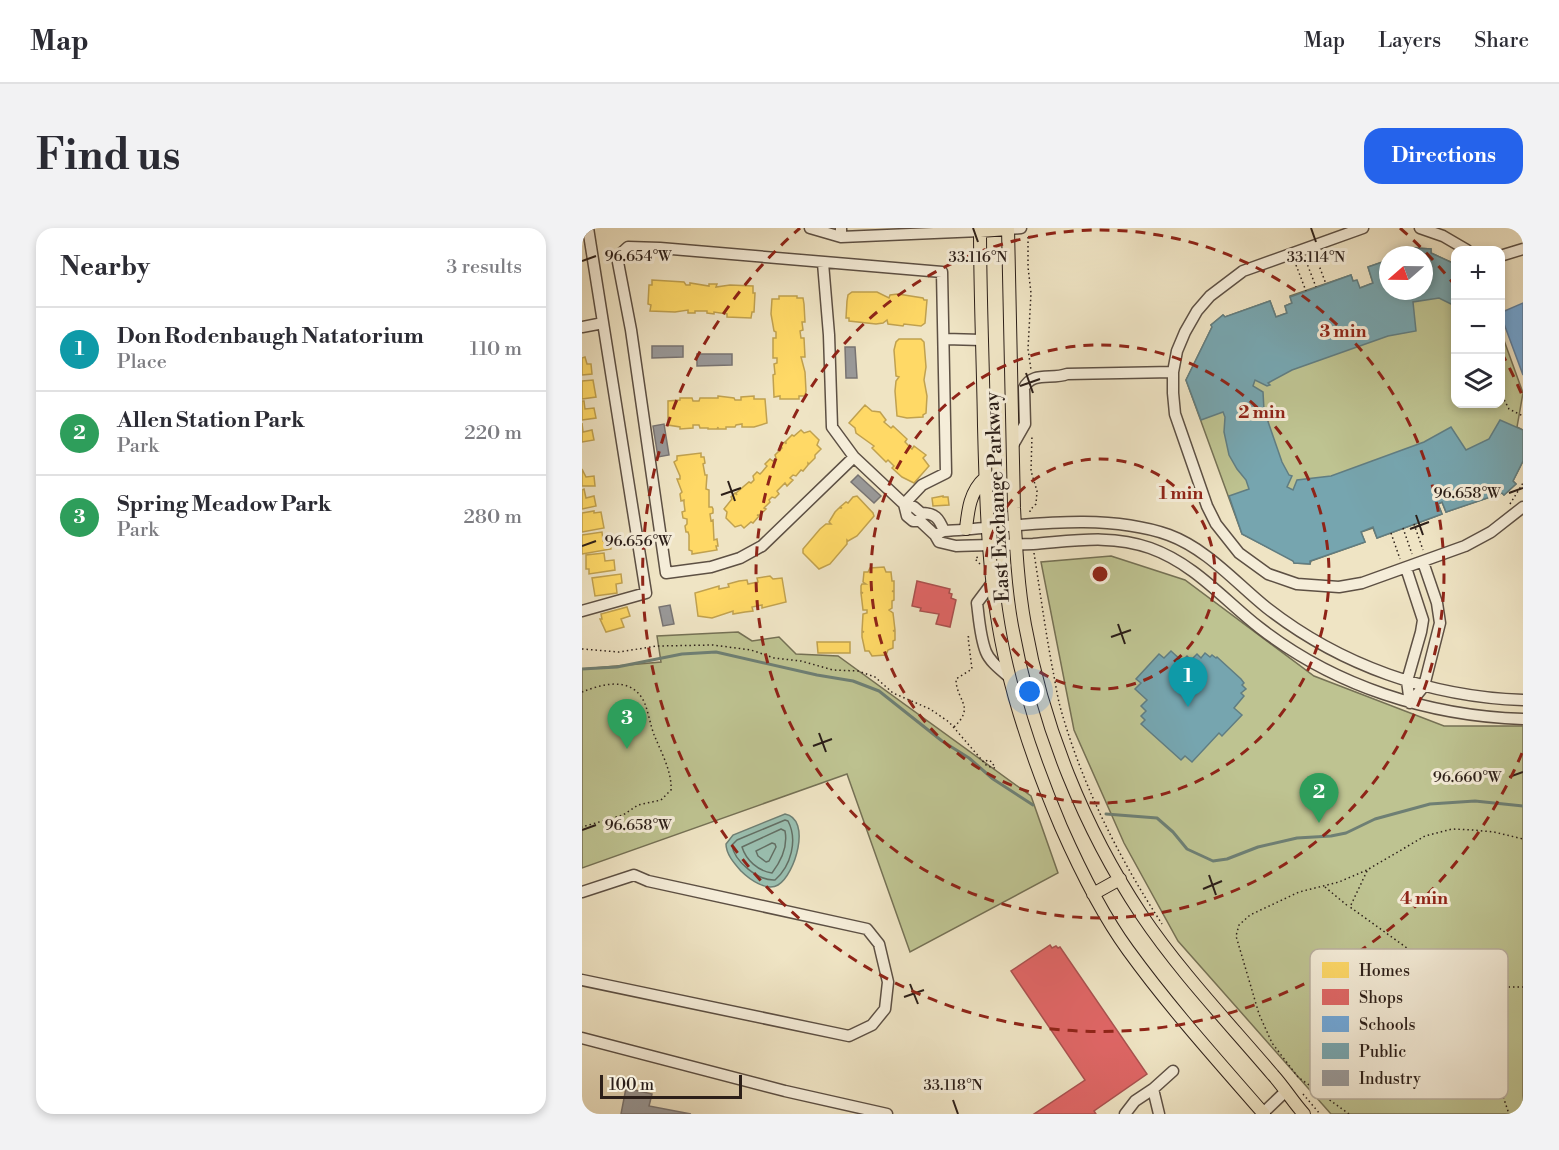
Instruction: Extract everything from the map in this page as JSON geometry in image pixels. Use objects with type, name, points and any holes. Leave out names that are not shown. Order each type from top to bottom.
[{"type":"main road","points":[[980,229],[1008,228]]},
{"type":"main road","name":"East Exchange Parkway","points":[[1008,228],[1016,544],[1025,627],[1049,718],[1082,805],[1120,879],[1140,912],[1175,962],[1289,1086],[1298,1112]]},
{"type":"main road","name":"East Exchange Parkway","points":[[980,229],[985,478],[992,583],[1009,677],[1025,734],[1046,790],[1094,894],[1127,949],[1193,1033],[1264,1114]]},
{"type":"main road","points":[[966,529],[975,487],[985,478]]},
{"type":"main road","points":[[1094,894],[1120,879]]},
{"type":"street","points":[[582,611],[646,593],[588,228]]},
{"type":"street","points":[[810,228],[841,233],[980,229]]},
{"type":"street","points":[[1008,228],[1021,228]]},
{"type":"street","points":[[1363,228],[1251,267],[1222,285],[1201,305],[1188,325],[1177,351],[1173,372],[1175,414],[1207,506],[1222,535],[1243,558],[1257,568],[1281,579],[1313,586],[1356,585],[1403,564],[1479,540],[1523,507]]},
{"type":"street","points":[[1420,228],[1450,239],[1461,246]]},
{"type":"street","points":[[854,457],[762,546],[740,558],[711,567],[666,573],[631,330],[617,257],[628,247],[660,248],[942,272],[946,473],[922,485],[904,504]]},
{"type":"street","points":[[1505,254],[1523,249]]},
{"type":"street","points":[[823,263],[829,334],[832,428],[854,457],[904,504],[907,516],[913,521],[921,517],[940,533],[966,529],[1095,521],[1137,526],[1183,541],[1201,552],[1269,609],[1314,640],[1358,663],[1424,686],[1478,696],[1523,700]]},
{"type":"street","points":[[582,327],[603,323]]},
{"type":"street","points":[[945,339],[982,340]]},
{"type":"street","points":[[1013,446],[1025,424],[1025,384],[1036,377],[1060,377],[1067,374],[1173,372]]},
{"type":"street","points":[[940,533],[939,542],[956,546],[1099,539],[1127,542],[1166,555],[1189,567],[1259,627],[1297,654],[1356,684],[1410,703],[1463,714],[1523,718]]},
{"type":"street","points":[[1410,703],[1424,686],[1438,637],[1440,616],[1423,557]]},
{"type":"street","points":[[1403,564],[1423,620],[1407,681],[1410,703]]},
{"type":"street","points":[[1210,585],[1222,570]]},
{"type":"street","points":[[992,583],[977,603],[979,615],[986,652],[990,660],[1009,677]]},
{"type":"street","points":[[582,892],[634,875],[697,892],[867,929],[879,944],[888,982],[885,1009],[872,1025],[849,1036],[582,981]]},
{"type":"street","points":[[582,1038],[785,1091],[887,1114]]},
{"type":"street","points":[[1125,1114],[1135,1101],[1173,1071]]},
{"type":"street","points":[[1264,1114],[1289,1086]]},
{"type":"street","points":[[1153,1089],[1160,1114]]},
{"type":"path","points":[[1315,254],[1326,284]]},
{"type":"path","points":[[1305,257],[1316,287]]},
{"type":"path","points":[[1294,261],[1306,291]]},
{"type":"path","points":[[1505,401],[1509,409],[1523,416]]},
{"type":"path","points":[[1509,504],[1523,483]]},
{"type":"path","points":[[1414,524],[1423,557]]},
{"type":"path","points":[[1403,528],[1412,555]]},
{"type":"path","points":[[1391,533],[1403,564]]},
{"type":"path","points":[[1034,552],[1060,709],[1072,745],[1098,809],[1133,879],[1163,925]]},
{"type":"path","points":[[975,560],[980,564],[981,572]]},
{"type":"path","points":[[954,728],[965,711],[956,680],[972,669],[968,637],[976,634]]},
{"type":"path","points":[[582,649],[619,652],[657,646],[713,645],[751,650],[774,658],[801,661],[833,670],[858,671],[875,677],[893,693],[930,709],[949,722],[984,762]]},
{"type":"path","points":[[582,692],[613,683],[626,686],[642,698],[651,730],[671,780],[671,790],[661,800],[638,805],[623,815],[582,827]]},
{"type":"path","points":[[1310,1086],[1298,1077],[1265,1029],[1236,936],[1239,926],[1250,915],[1299,892],[1339,882],[1367,870],[1425,836],[1452,830],[1494,832],[1523,839]]},
{"type":"path","points":[[1350,907],[1367,870]]},
{"type":"path","points":[[1323,886],[1408,949]]},
{"type":"path","points":[[1289,1086],[1298,1077]]},
{"type":"path","points":[[1299,1089],[1320,1114]]},
{"type":"path","points":[[1328,1099],[1349,1114]]},
{"type":"path","points":[[1504,1099],[1509,1114]]},
{"type":"green space","points":[[1433,254],[1451,262],[1451,408],[1505,408],[1505,343],[1523,393],[1517,427],[1523,430],[1523,461],[1513,481],[1516,484],[1504,495],[1502,493],[1446,512],[1442,502],[1438,504],[1442,514],[1377,538],[1373,528],[1361,532],[1365,542],[1311,561],[1310,564],[1294,563],[1293,560],[1242,534],[1186,380],[1211,325],[1223,315],[1225,317],[1270,301],[1276,317],[1287,313],[1285,306],[1292,303],[1290,296],[1351,275],[1360,288],[1373,283],[1368,267],[1379,263],[1379,300],[1433,300]]},
{"type":"green space","points":[[1111,556],[1185,580],[1314,676],[1444,726],[1523,726],[1523,1114],[1331,1114],[1318,1099],[1508,1099],[1508,949],[1310,949],[1310,1090],[1178,941],[1124,843],[1074,730],[1041,562]]},
{"type":"green space","points":[[738,632],[752,641],[779,637],[796,654],[838,656],[1031,796],[1058,873],[910,952],[847,774],[582,868],[582,669],[661,662],[657,636]]},
{"type":"water","points":[[785,814],[793,818],[798,826],[798,848],[795,859],[790,870],[778,885],[764,886],[753,881],[741,871],[729,855],[726,844],[733,835]]},
{"type":"building: Homes","points":[[652,280],[684,282],[686,285],[690,283],[709,286],[709,284],[717,284],[716,287],[753,286],[754,312],[751,318],[727,317],[727,314],[707,313],[707,311],[688,313],[688,310],[650,311],[649,285],[652,285]]},
{"type":"building: Homes","points":[[852,292],[877,292],[889,298],[890,295],[898,294],[923,298],[927,300],[925,323],[921,326],[904,324],[903,326],[888,324],[887,320],[876,324],[849,321],[849,318],[846,318],[847,301],[848,295]]},
{"type":"building: Homes","points":[[779,296],[803,298],[805,322],[802,322],[803,330],[800,331],[801,338],[804,338],[805,357],[801,357],[806,391],[805,396],[799,396],[799,399],[774,397],[773,375],[777,358],[773,358],[773,338],[776,338],[776,332],[771,314],[772,299],[779,299]]},
{"type":"building: Homes","points":[[899,339],[921,339],[924,342],[926,367],[924,380],[927,396],[926,413],[923,417],[897,416],[895,391],[899,377],[896,376],[894,350]]},
{"type":"building: Homes","points":[[585,357],[587,364],[591,364],[592,374],[582,375],[582,358]]},
{"type":"building: Homes","points":[[593,380],[596,397],[582,399],[582,381]]},
{"type":"building: Homes","points":[[718,396],[735,400],[754,396],[754,399],[765,399],[767,423],[754,427],[742,427],[742,424],[726,427],[726,429],[718,429],[718,427],[708,429],[693,425],[693,428],[680,429],[680,427],[668,425],[668,401],[692,398],[693,401],[699,401],[700,398],[718,398]]},
{"type":"building: Homes","points":[[582,401],[584,401],[585,409],[594,408],[596,418],[582,420]]},
{"type":"building: Homes","points":[[865,405],[872,411],[880,412],[886,420],[884,422],[891,428],[893,426],[907,439],[905,442],[912,449],[914,446],[926,455],[923,458],[929,466],[914,483],[902,477],[892,468],[894,466],[888,460],[886,462],[872,448],[874,446],[856,433],[855,428],[849,423]]},
{"type":"building: Homes","points":[[582,423],[583,432],[592,430],[594,440],[582,442]]},
{"type":"building: Homes","points":[[801,430],[804,433],[810,431],[819,440],[817,445],[821,449],[815,458],[803,471],[801,470],[796,476],[793,475],[790,478],[793,480],[787,486],[785,483],[777,491],[779,494],[769,500],[770,502],[764,508],[766,509],[757,515],[759,516],[753,523],[751,522],[744,528],[741,525],[735,527],[726,518],[727,512],[724,509],[732,499],[731,497],[735,493],[737,495],[736,493],[749,482],[751,483],[754,480],[753,476],[757,472],[760,474],[770,459],[773,461],[776,458],[775,455],[782,448],[780,446],[785,442],[786,444],[792,435],[794,436]]},
{"type":"building: Homes","points":[[701,453],[701,457],[704,457],[705,475],[707,475],[706,489],[709,490],[709,507],[713,509],[713,513],[710,514],[711,521],[713,520],[714,540],[717,539],[718,546],[716,546],[717,550],[692,554],[689,550],[689,535],[685,526],[687,519],[683,518],[682,512],[685,511],[684,500],[681,501],[682,492],[677,479],[680,479],[680,476],[674,462],[677,456]]},
{"type":"building: Homes","points":[[582,469],[586,477],[594,476],[595,486],[582,486]]},
{"type":"building: Homes","points":[[584,489],[586,498],[594,496],[596,506],[582,509],[582,490]]},
{"type":"building: Homes","points":[[857,496],[874,516],[857,536],[847,540],[847,544],[830,564],[819,569],[803,553],[803,549],[820,529],[826,524],[831,524],[829,522],[835,512],[842,508],[840,507]]},
{"type":"building: Homes","points":[[948,497],[949,505],[933,506],[932,498]]},
{"type":"building: Homes","points":[[594,511],[594,513],[601,512],[604,528],[582,532],[582,513]]},
{"type":"building: Homes","points":[[602,532],[603,541],[610,540],[611,549],[582,554],[582,535]]},
{"type":"building: Homes","points":[[604,553],[605,561],[614,560],[615,570],[589,574],[589,569],[586,569],[586,555]]},
{"type":"building: Homes","points":[[884,567],[886,572],[891,572],[892,581],[894,581],[894,591],[892,591],[894,600],[889,610],[893,613],[895,640],[893,648],[888,650],[886,655],[872,656],[869,651],[865,651],[862,637],[863,614],[867,613],[867,610],[863,610],[861,586],[866,584],[863,582],[864,572],[868,572],[870,568]]},
{"type":"building: Homes","points":[[621,574],[622,583],[616,584],[617,593],[595,596],[592,578]]},
{"type":"building: Homes","points":[[770,576],[773,579],[782,578],[786,602],[762,608],[762,605],[752,607],[753,611],[733,614],[733,611],[712,618],[698,616],[695,593],[719,586],[719,589],[729,587],[728,584],[739,581],[747,580],[748,584],[758,582],[757,578]]},
{"type":"building: Homes","points":[[627,607],[630,616],[621,619],[624,627],[606,632],[600,619],[602,619],[601,614]]},
{"type":"building: Homes","points":[[817,642],[850,642],[850,653],[818,653]]},
{"type":"building: Shops","points":[[917,581],[950,589],[951,598],[956,600],[950,627],[936,624],[939,614],[920,611],[921,608],[912,606]]},
{"type":"building: Shops","points":[[1050,945],[1052,948],[1060,947],[1147,1074],[1094,1111],[1096,1114],[1034,1114],[1085,1080],[1011,971]]},
{"type":"building: Schools","points":[[1523,303],[1523,375],[1505,326],[1505,311]]},
{"type":"building: Public","points":[[1433,254],[1451,262],[1451,304],[1439,298],[1433,299]]},
{"type":"building: Public","points":[[1379,263],[1379,300],[1426,300],[1413,302],[1416,331],[1388,336],[1292,370],[1268,383],[1270,385],[1267,386],[1255,380],[1253,386],[1263,392],[1264,410],[1282,462],[1289,475],[1292,476],[1287,487],[1293,490],[1297,480],[1331,476],[1424,442],[1451,427],[1466,450],[1489,439],[1500,420],[1523,430],[1523,461],[1513,481],[1516,484],[1504,495],[1502,493],[1446,512],[1442,502],[1438,504],[1442,514],[1377,538],[1373,527],[1361,532],[1365,542],[1310,561],[1310,564],[1294,563],[1242,534],[1229,496],[1249,489],[1246,480],[1229,455],[1224,432],[1225,417],[1223,412],[1201,420],[1186,380],[1211,325],[1223,315],[1225,317],[1270,301],[1276,317],[1287,313],[1285,306],[1292,303],[1290,297],[1351,275],[1353,281],[1357,280],[1360,288],[1373,283],[1368,267]]},
{"type":"building: Public","points":[[1171,651],[1182,661],[1187,656],[1191,660],[1197,654],[1201,658],[1205,653],[1210,657],[1212,655],[1217,657],[1241,679],[1246,689],[1241,693],[1244,696],[1234,708],[1242,715],[1222,736],[1219,733],[1192,762],[1185,756],[1181,760],[1141,724],[1145,720],[1141,716],[1146,711],[1141,706],[1147,700],[1135,689],[1141,683],[1136,679],[1159,654],[1164,658]]},
{"type":"building: Industry","points":[[652,346],[683,346],[683,357],[652,358]]},
{"type":"building: Industry","points":[[845,347],[855,347],[857,378],[846,378]]},
{"type":"building: Industry","points":[[697,354],[732,354],[732,365],[697,366]]},
{"type":"building: Industry","points":[[664,424],[669,455],[658,457],[653,426]]},
{"type":"building: Industry","points":[[858,475],[881,496],[874,503],[851,482]]},
{"type":"building: Industry","points":[[670,605],[674,624],[663,626],[659,607]]},
{"type":"building: Industry","points":[[626,1088],[652,1094],[649,1106],[691,1114],[621,1114]]},
{"type":"waterway","points":[[582,669],[617,667],[682,654],[716,652],[853,681],[879,691],[942,741],[969,758],[993,779],[1033,805]]},
{"type":"waterway","points":[[1106,814],[1157,818],[1187,849],[1213,861],[1297,838],[1346,833],[1375,819],[1430,804],[1475,801],[1523,806]]},
{"type":"place","name":"Don Rodenbaugh Natatorium","points":[[1188,707]]},
{"type":"place","name":"Spring Meadow Park","points":[[627,749]]},
{"type":"place","name":"Allen Station Park","points":[[1319,823]]}]
